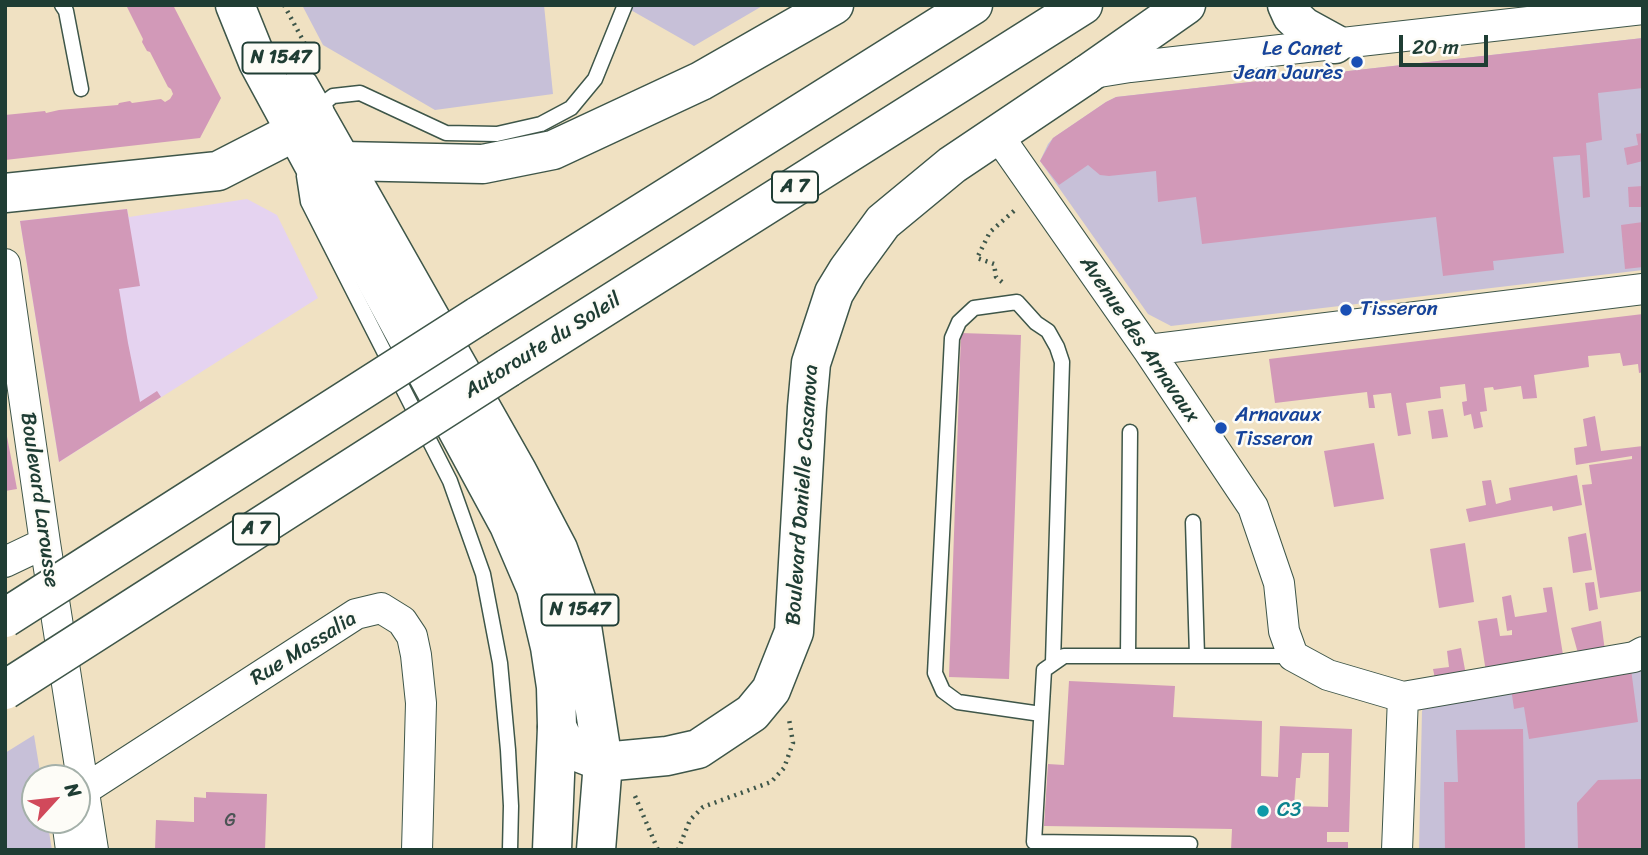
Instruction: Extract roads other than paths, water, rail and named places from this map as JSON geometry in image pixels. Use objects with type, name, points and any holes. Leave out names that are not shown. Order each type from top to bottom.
[{"type":"main road","points":[[235,5],[258,62],[315,112],[331,168],[509,525],[536,588],[556,687],[552,850]]},
{"type":"main road","name":"N 1547","points":[[249,5],[315,112]]},
{"type":"main road","points":[[331,168],[483,164],[553,150],[701,81],[834,5]]},
{"type":"main road","points":[[5,618],[972,5]]},
{"type":"main road","name":"Autoroute du Soleil","points":[[5,690],[1083,5]]},
{"type":"main road","points":[[1086,75],[1186,5]]},
{"type":"main road","points":[[1287,5],[1292,16],[1304,27],[1335,44]]},
{"type":"main road","name":"Boulevard Danielle Casanova","points":[[557,727],[567,748],[619,760],[667,756],[698,749],[752,713],[771,690],[794,632],[811,363],[835,293],[848,270],[883,222],[952,165],[1086,75]]},
{"type":"main road","points":[[5,193],[218,171],[315,112]]},
{"type":"main road","name":"N 1547","points":[[331,168],[517,471],[558,549],[579,607],[619,760],[596,850]]},
{"type":"street","name":"Boulevard Danielle Casanova","points":[[1086,75],[1130,66],[1335,44],[1578,10],[1643,9]]},
{"type":"street","name":"Avenue des Arnavaux","points":[[997,134],[1148,350],[1252,507],[1279,583],[1284,631],[1293,656]]},
{"type":"street","name":"Boulevard Larousse","points":[[5,264],[76,736],[75,764]]},
{"type":"street","points":[[1148,350],[1643,289]]},
{"type":"street","points":[[5,562],[45,543]]},
{"type":"street","name":"Rue Massalia","points":[[91,774],[356,614],[381,608],[402,621],[412,636],[416,654],[421,703],[417,850]]},
{"type":"street","points":[[1293,656],[1328,675],[1403,697],[1634,657],[1643,652]]},
{"type":"street","points":[[1397,850],[1403,697]]},
{"type":"lane","points":[[62,5],[66,11],[81,89]]},
{"type":"lane","points":[[510,850],[512,806],[500,663],[483,574],[450,481],[308,202],[315,112],[360,93],[446,133],[497,134],[541,124],[571,108],[595,79],[625,5]]},
{"type":"lane","points":[[1041,714],[958,702],[943,691],[935,673],[952,338],[959,322],[974,308],[1017,302],[1036,323],[1048,331],[1062,362],[1053,662]]},
{"type":"lane","points":[[1128,656],[1130,432]]},
{"type":"lane","points":[[1193,522],[1197,656]]},
{"type":"lane","points":[[1189,844],[1034,842],[1044,670],[1064,656],[1293,656]]},
{"type":"place","name":"Le Canet Jean Jaurès","points":[[1357,62]]},
{"type":"place","name":"Tisseron","points":[[1346,310]]},
{"type":"place","name":"Arnavaux Tisseron","points":[[1221,428]]},
{"type":"place","name":"C3","points":[[1263,811]]}]
